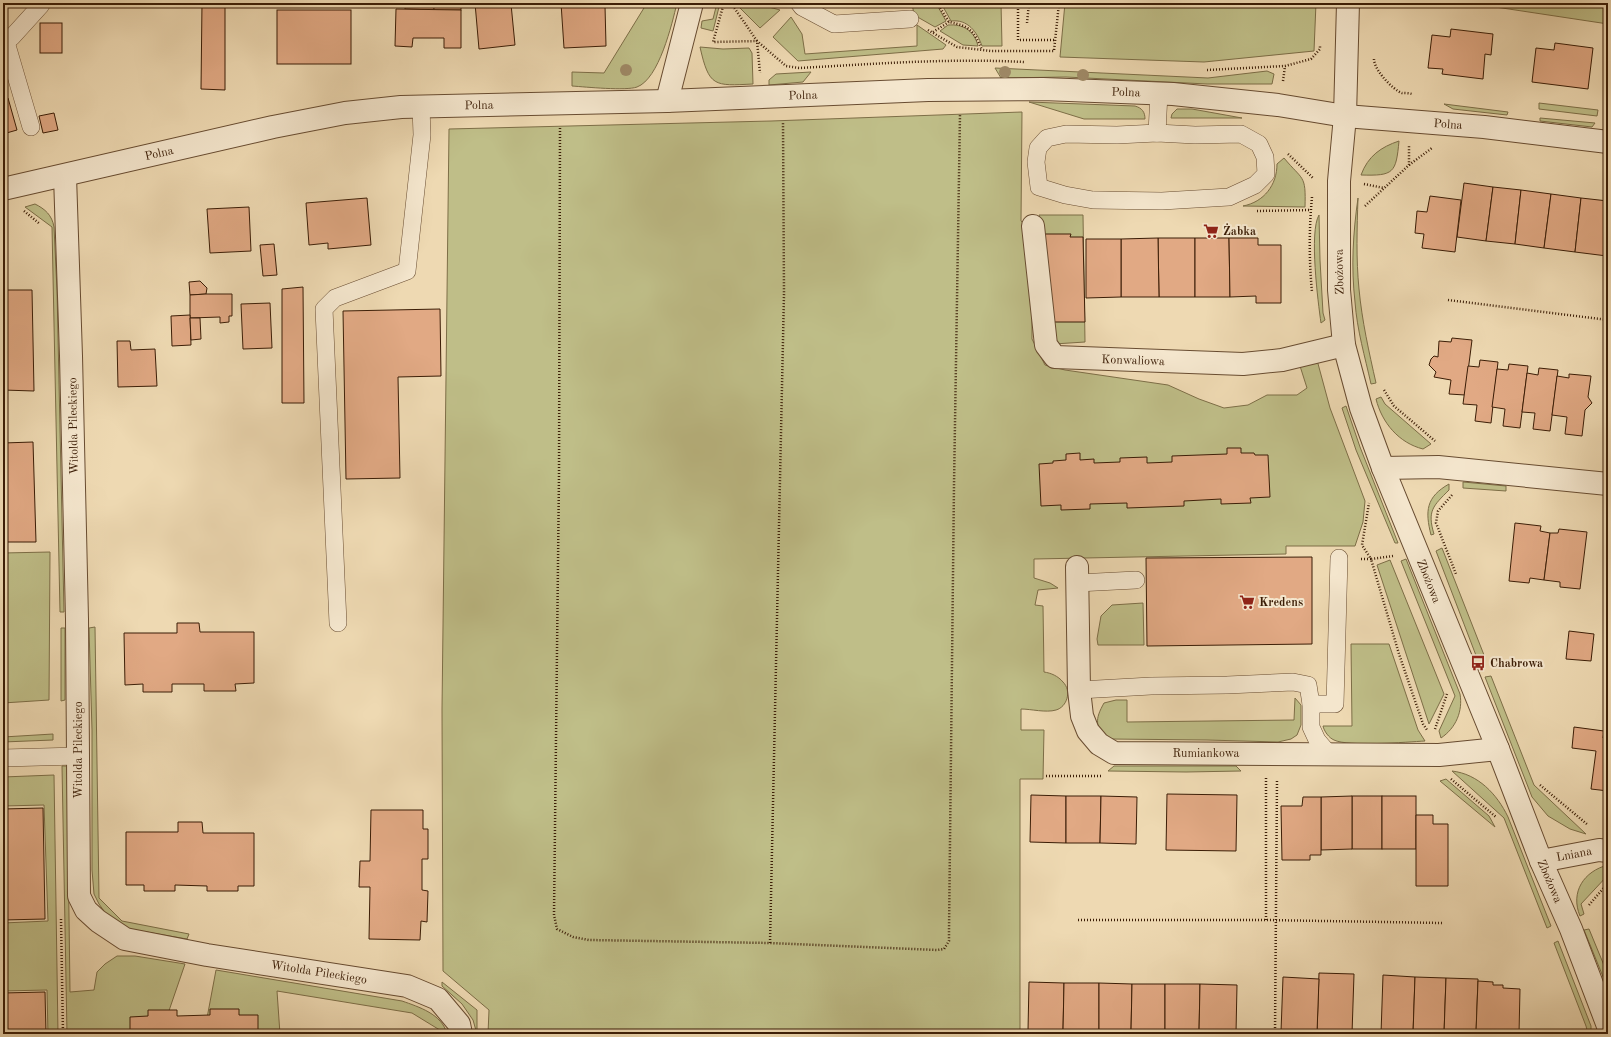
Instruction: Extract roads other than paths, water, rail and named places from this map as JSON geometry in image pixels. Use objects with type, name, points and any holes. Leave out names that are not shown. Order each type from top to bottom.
[{"type":"street","points":[[667,101],[692,3]]},
{"type":"street","name":"Zbożowa","points":[[1348,3],[1346,116],[1339,181],[1339,290],[1344,345],[1361,408],[1384,468],[1498,749],[1541,861],[1571,929],[1608,1026]]},
{"type":"street","name":"Polna","points":[[3,189],[309,119],[352,112],[401,107],[667,101],[784,95],[961,89],[1043,89],[1160,93],[1278,105],[1346,116],[1484,127],[1608,142]]},
{"type":"street","name":"Witolda Pileckiego","points":[[65,176],[77,595],[79,896],[86,910],[125,939],[207,955],[407,986],[438,998],[459,1024],[461,1034]]},
{"type":"street","name":"Konwaliowa","points":[[1033,226],[1046,345],[1055,357],[1243,364],[1282,360],[1344,345]]},
{"type":"street","points":[[1384,468],[1438,467],[1608,484]]},
{"type":"street","name":"Rumiankowa","points":[[1077,575],[1079,690],[1082,716],[1088,731],[1099,744],[1114,753],[1438,755],[1498,749]]},
{"type":"street","name":"Lniana","points":[[1541,861],[1599,850],[1608,851]]},
{"type":"lane","points":[[31,127],[4,43],[17,32],[41,5],[41,3]]},
{"type":"lane","points":[[799,3],[802,7],[834,24],[910,19]]},
{"type":"lane","points":[[1157,133],[1160,93]]},
{"type":"lane","points":[[338,623],[324,309],[335,298],[407,271],[422,135],[421,107]]},
{"type":"lane","points":[[1157,133],[1195,135],[1241,134],[1259,144],[1265,157],[1266,174],[1255,185],[1229,197],[1170,201],[1093,200],[1065,195],[1039,186],[1036,162],[1038,148],[1047,138],[1066,134],[1117,135],[1157,133]]},
{"type":"lane","points":[[1311,704],[1335,704],[1339,558]]},
{"type":"lane","points":[[1077,575],[1136,580]]},
{"type":"lane","points":[[1079,690],[1151,686],[1293,682],[1308,685],[1311,704],[1311,727],[1317,740],[1329,754]]},
{"type":"lane","points":[[3,758],[78,756]]},
{"type":"place","name":"Żabka","points":[[1211,231]]},
{"type":"place","name":"Kredens","points":[[1247,602]]},
{"type":"place","name":"Chabrowa","points":[[1478,663]]}]
